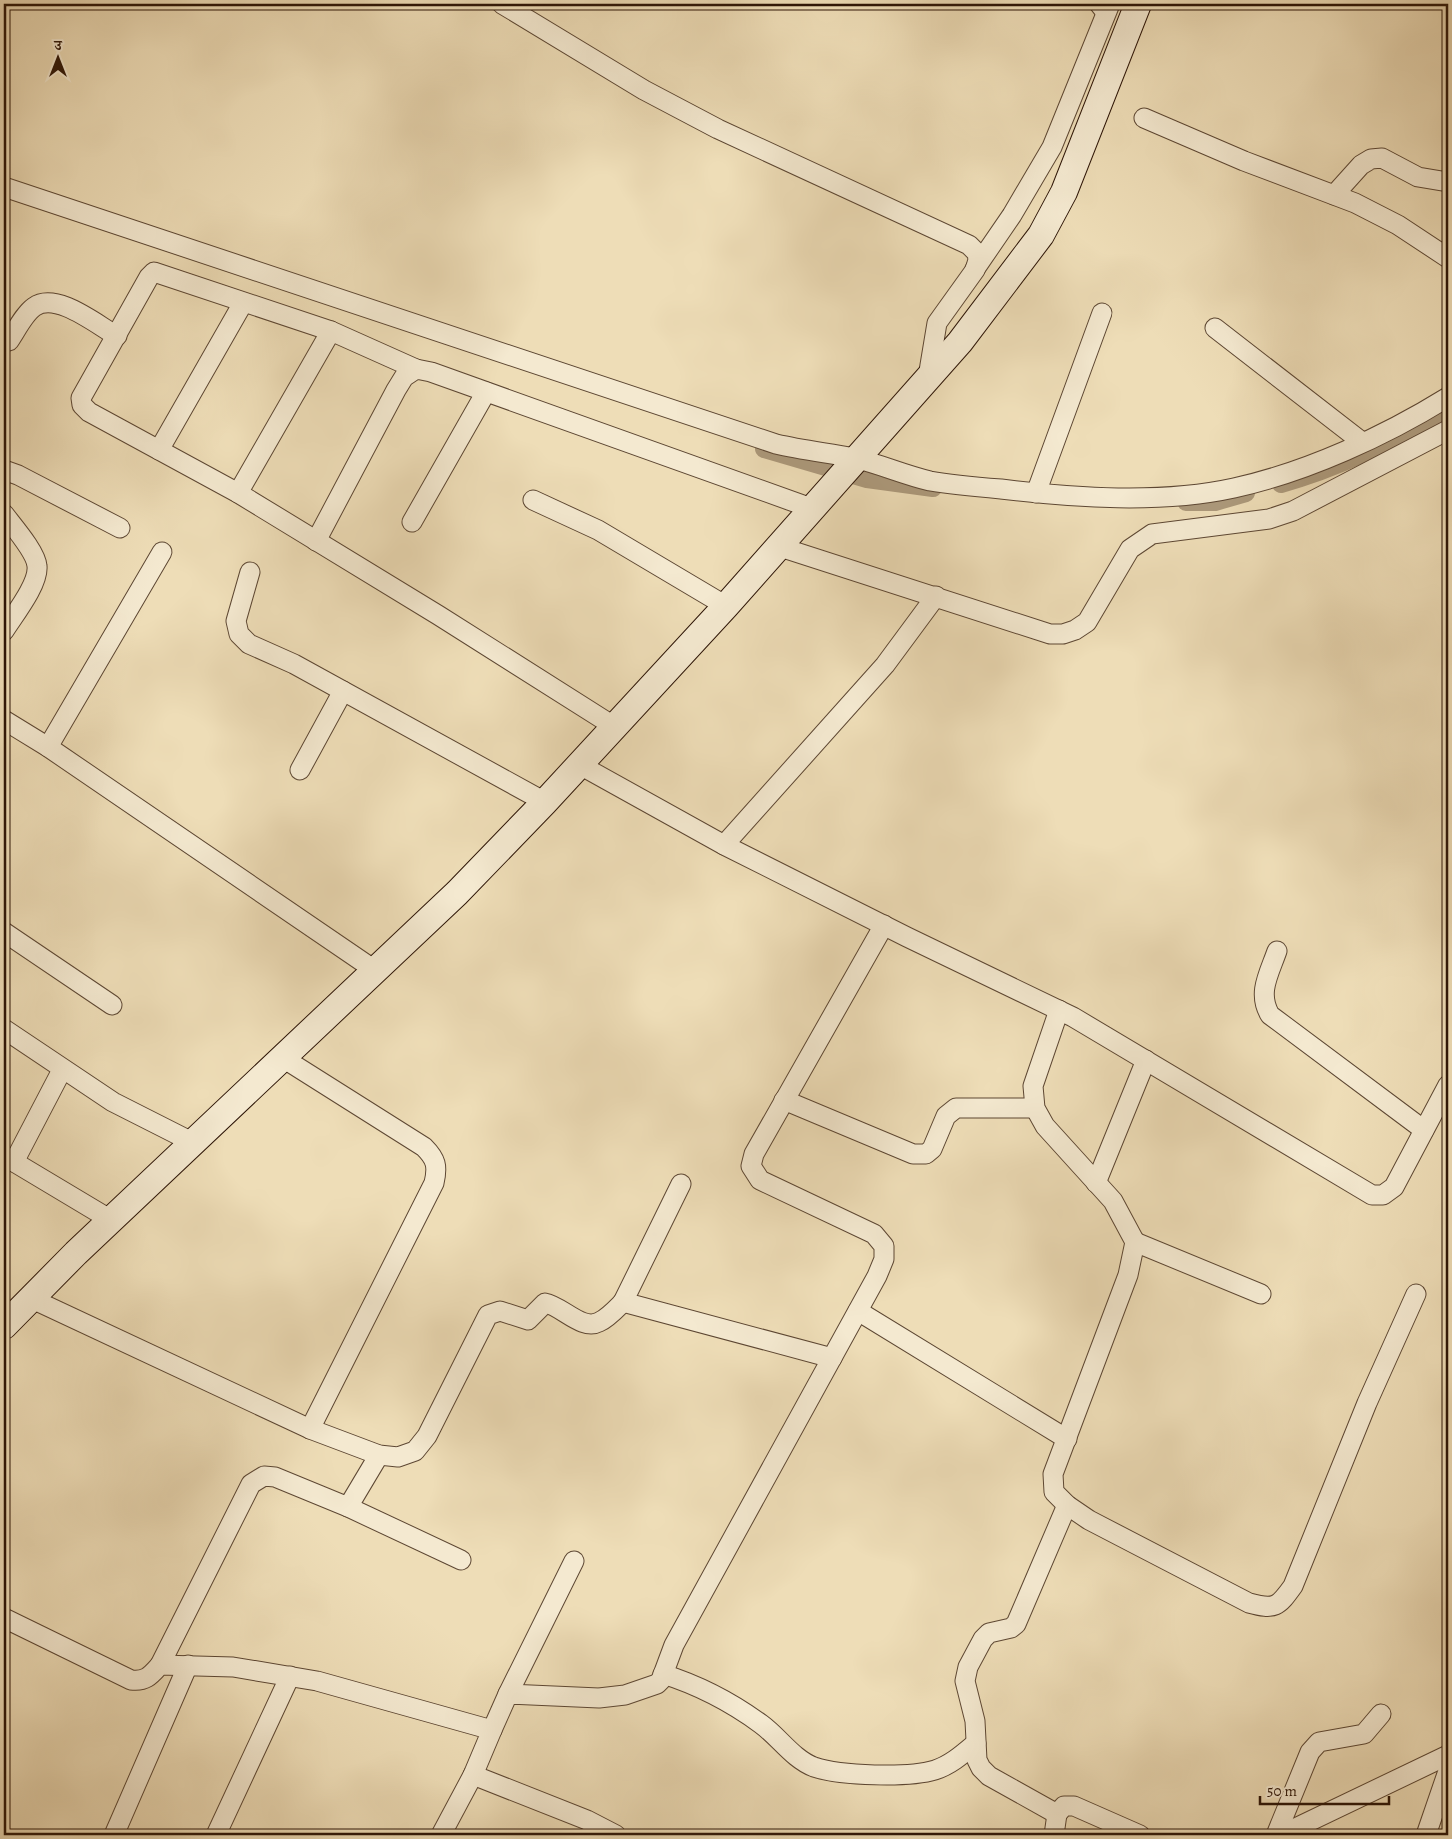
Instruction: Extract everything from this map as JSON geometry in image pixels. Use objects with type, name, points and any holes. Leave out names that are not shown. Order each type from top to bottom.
[{"type":"main road","points":[[6,1321],[457,894],[546,802],[726,606],[777,546],[960,342],[1041,235],[1064,192],[1138,4]]},
{"type":"street","points":[[502,4],[644,90],[718,130],[969,246],[977,253],[978,260],[975,270]]},
{"type":"street","points":[[928,377],[937,323],[1016,208],[1052,147],[1103,8]]},
{"type":"street","points":[[1144,118],[1244,161],[1334,195],[1398,226],[1448,258]]},
{"type":"street","points":[[1334,195],[1361,165],[1371,159],[1382,158],[1418,177],[1448,182]]},
{"type":"street","points":[[4,187],[776,444],[932,481],[1097,498],[1217,491],[1268,479],[1310,464],[1421,414],[1448,397]]},
{"type":"street","points":[[615,727],[438,615],[238,493],[89,412],[82,405],[82,392],[117,336],[149,277],[154,272],[331,331],[416,369],[818,500]]},
{"type":"street","points":[[8,341],[32,308],[43,302],[55,302],[68,307],[117,336]]},
{"type":"street","points":[[158,450],[243,303]]},
{"type":"street","points":[[1036,493],[1102,313]]},
{"type":"street","points":[[1215,328],[1362,442]]},
{"type":"street","points":[[238,493],[331,331]]},
{"type":"street","points":[[316,541],[396,390],[404,377],[416,369]]},
{"type":"street","points":[[412,522],[486,392]]},
{"type":"street","points":[[777,546],[1050,634],[1063,634],[1075,630],[1087,622],[1130,549],[1152,534],[1269,519],[1293,511],[1448,430]]},
{"type":"street","points":[[4,470],[18,475],[120,528]]},
{"type":"street","points":[[533,500],[598,530],[726,606]]},
{"type":"street","points":[[4,514],[34,555],[37,565],[37,576],[4,631]]},
{"type":"street","points":[[48,747],[162,552]]},
{"type":"street","points":[[250,572],[236,621],[239,634],[249,644],[343,690],[546,802]]},
{"type":"street","points":[[724,845],[880,672],[936,596]]},
{"type":"street","points":[[300,770],[343,690]]},
{"type":"street","points":[[4,720],[48,747],[376,972]]},
{"type":"street","points":[[580,765],[724,845],[1059,1010],[1372,1195],[1383,1195],[1394,1187],[1424,1130],[1444,1105],[1448,1085]]},
{"type":"street","points":[[508,1694],[613,1698],[625,1696],[657,1684],[663,1674],[674,1645],[858,1311],[884,1259],[884,1246],[874,1234],[760,1180],[751,1166],[754,1154],[884,925]]},
{"type":"street","points":[[4,932],[112,1005]]},
{"type":"street","points":[[1277,951],[1264,991],[1264,1004],[1270,1015],[1424,1130]]},
{"type":"street","points":[[1059,1010],[1034,1086],[1035,1108],[1045,1126],[1112,1201],[1135,1242],[1261,1294]]},
{"type":"street","points":[[4,1029],[62,1070],[113,1102],[194,1143]]},
{"type":"street","points":[[283,1058],[424,1147],[433,1156],[438,1168],[434,1183],[310,1428]]},
{"type":"street","points":[[1096,1183],[1146,1060]]},
{"type":"street","points":[[62,1070],[9,1159],[111,1220]]},
{"type":"street","points":[[784,1100],[912,1154],[920,1155],[932,1149],[946,1116],[956,1108],[1035,1108]]},
{"type":"street","points":[[30,1298],[310,1428],[379,1454],[398,1457],[415,1451],[427,1436],[488,1315],[500,1311],[528,1320],[545,1303],[552,1304],[584,1324],[592,1324],[599,1322],[623,1302],[681,1184]]},
{"type":"street","points":[[1135,1242],[1128,1275],[1053,1474],[1054,1492],[1067,1505],[1089,1520],[1249,1603],[1267,1608],[1280,1604],[1293,1586],[1367,1402],[1416,1294]]},
{"type":"street","points":[[623,1302],[832,1358]]},
{"type":"street","points":[[858,1311],[1067,1439]]},
{"type":"street","points":[[348,1506],[379,1454]]},
{"type":"street","points":[[4,1618],[132,1680],[140,1681],[148,1678],[160,1665],[251,1484],[257,1478],[264,1476],[275,1477],[348,1506],[461,1560]]},
{"type":"street","points":[[1057,1814],[989,1776],[981,1768],[977,1760],[975,1721],[965,1681],[968,1668],[983,1639],[989,1633],[1011,1628],[1016,1624],[1067,1505]]},
{"type":"street","points":[[441,1835],[472,1775],[508,1694],[574,1561]]},
{"type":"street","points":[[160,1665],[233,1668],[317,1681],[492,1730]]},
{"type":"street","points":[[114,1835],[188,1666]]},
{"type":"street","points":[[663,1674],[701,1687],[758,1722],[795,1754],[813,1766],[831,1771],[858,1775],[935,1770],[950,1763],[976,1743]]},
{"type":"street","points":[[216,1835],[290,1676]]},
{"type":"street","points":[[1276,1835],[1310,1752],[1319,1742],[1364,1734],[1381,1714]]},
{"type":"street","points":[[1281,1835],[1448,1755]]},
{"type":"street","points":[[1426,1835],[1448,1771]]},
{"type":"street","points":[[472,1775],[587,1820],[616,1835]]},
{"type":"street","points":[[1054,1835],[1057,1814],[1064,1806],[1074,1806],[1140,1835]]},
{"type":"waterway","points":[[1281,484],[1324,470],[1367,452],[1448,408]]},
{"type":"waterway","points":[[764,449],[867,479],[933,488]]},
{"type":"waterway","points":[[1186,502],[1215,502],[1246,493]]}]
